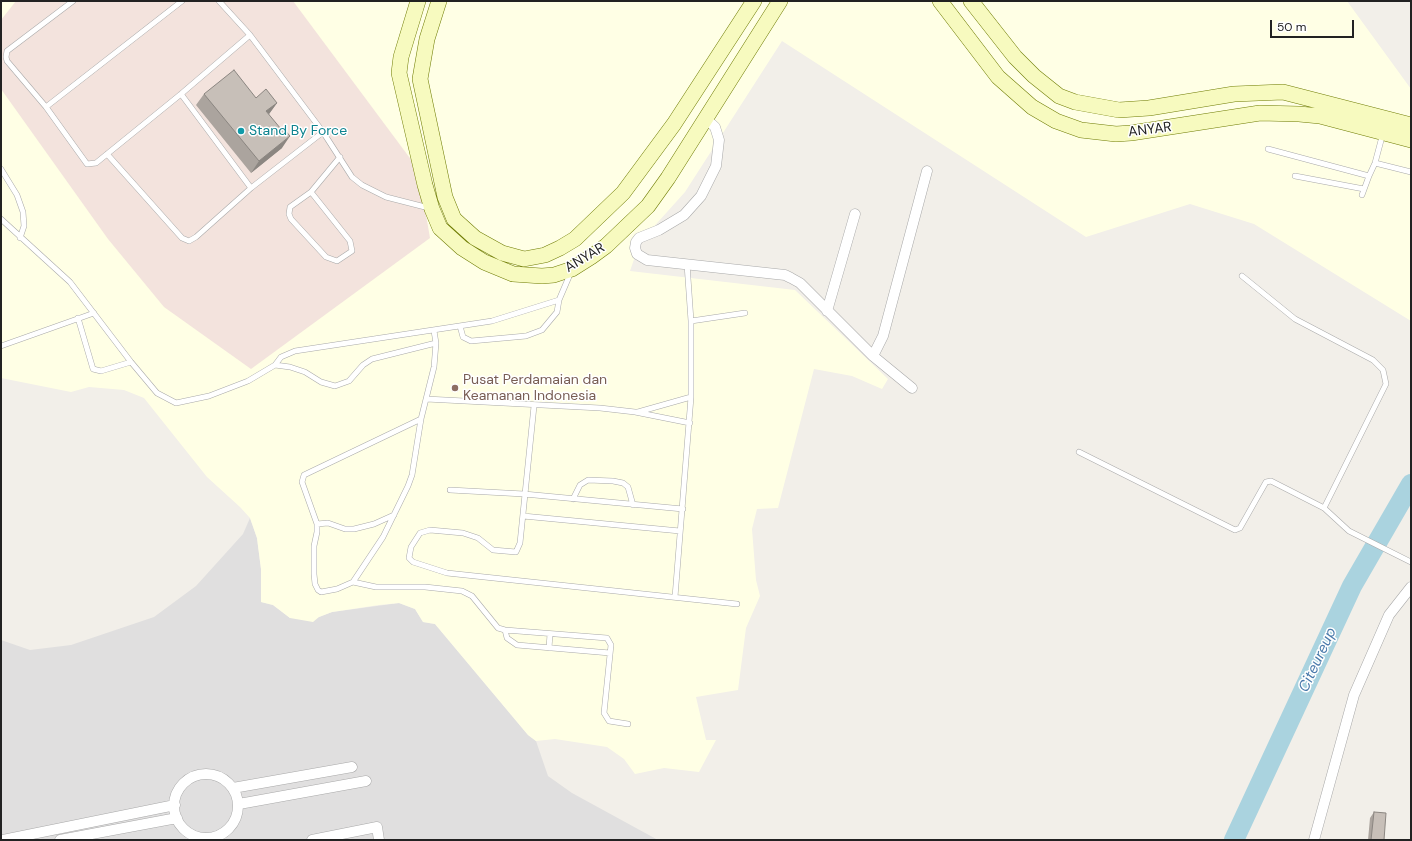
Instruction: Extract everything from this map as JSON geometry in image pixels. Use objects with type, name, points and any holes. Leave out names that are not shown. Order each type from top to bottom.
[{"type":"street","name":"ANYAR","points":[[418,1],[406,36],[399,73],[406,110],[414,132],[432,209],[440,228],[472,255],[513,274],[542,276],[554,275],[572,269],[606,246],[648,206],[668,178],[750,51],[780,1]]},
{"type":"street","name":"ANYAR","points":[[439,1],[427,39],[420,69],[420,84],[431,127],[445,197],[454,219],[474,238],[502,253],[524,259],[535,258],[560,248],[575,239],[624,193],[674,124],[754,1]]},
{"type":"street","name":"ANYAR","points":[[940,1],[998,77],[1032,107],[1056,121],[1081,130],[1116,134],[1132,133],[1260,114],[1320,116],[1411,140]]},
{"type":"street","name":"ANYAR","points":[[971,1],[1015,57],[1034,76],[1059,96],[1075,102],[1119,110],[1149,108],[1234,94],[1283,92],[1411,125]]},
{"type":"street","points":[[406,36],[427,39]]},
{"type":"street","points":[[706,119],[715,127],[719,140],[716,166],[708,182],[700,196],[684,215],[660,230],[639,238],[636,242],[635,248],[637,254],[647,260],[785,276],[800,283],[873,356],[912,388]]},
{"type":"street","points":[[674,124],[694,137]]},
{"type":"street","points":[[873,356],[883,336],[927,171]]},
{"type":"street","points":[[827,311],[855,214]]},
{"type":"street","points":[[440,228],[454,219]]},
{"type":"street","points":[[1314,840],[1354,695],[1389,615],[1411,587]]},
{"type":"street","points":[[233,788],[352,767]]},
{"type":"street","points":[[212,774],[221,777],[233,788],[238,804],[235,819],[231,826],[212,839],[190,833],[182,827],[176,818],[174,805],[177,793],[182,785],[196,776],[212,774]]},
{"type":"street","points":[[238,804],[366,781]]},
{"type":"street","points":[[4,840],[174,805]]},
{"type":"street","points":[[60,840],[176,818]]},
{"type":"street","points":[[312,840],[376,827],[379,840]]},
{"type":"lane","points":[[73,1],[7,51],[6,61],[46,107],[87,164],[96,163],[181,94],[250,34]]},
{"type":"lane","points":[[46,107],[182,1]]},
{"type":"lane","points":[[219,1],[250,34],[323,132],[352,177],[362,185],[386,197],[432,209]]},
{"type":"lane","points":[[181,94],[251,188]]},
{"type":"lane","points":[[106,154],[182,238],[189,241],[196,237],[251,188],[323,132]]},
{"type":"lane","points":[[1362,195],[1375,163],[1383,132]]},
{"type":"lane","points":[[1268,148],[1369,176]]},
{"type":"lane","points":[[311,192],[350,241],[352,251],[337,261],[326,257],[291,219],[290,207],[311,192],[340,157]]},
{"type":"lane","points":[[1375,163],[1411,172]]},
{"type":"lane","points":[[1,168],[17,196],[23,212],[24,226],[20,238]]},
{"type":"lane","points":[[1295,176],[1364,188]]},
{"type":"lane","points":[[1,219],[20,238],[70,282],[131,362],[158,393],[171,401],[180,402],[209,396],[248,380],[275,365],[281,357],[295,351],[492,321],[559,300]]},
{"type":"lane","points":[[675,597],[691,397],[691,321],[687,264]]},
{"type":"lane","points":[[460,326],[463,337],[470,341],[526,336],[542,330],[557,312],[559,300],[572,269]]},
{"type":"lane","points":[[1242,276],[1295,319],[1373,360],[1383,370],[1386,384],[1324,508]]},
{"type":"lane","points":[[1,346],[94,313]]},
{"type":"lane","points":[[691,321],[745,313]]},
{"type":"lane","points":[[78,318],[93,369],[100,371],[131,362]]},
{"type":"lane","points":[[421,419],[304,475],[302,482],[318,532],[314,546],[314,574],[316,587],[321,592],[337,589],[353,582],[384,538],[412,474],[421,419],[434,366],[436,343],[434,331]]},
{"type":"lane","points":[[275,365],[290,367],[305,372],[321,382],[335,386],[349,381],[362,365],[372,359],[436,343]]},
{"type":"lane","points":[[635,412],[691,397]]},
{"type":"lane","points":[[426,399],[534,406],[600,408],[635,412],[690,423]]},
{"type":"lane","points":[[534,406],[520,543],[516,552],[494,550],[478,538],[463,533],[430,530],[420,534],[411,547],[409,558],[413,562],[447,573],[737,604]]},
{"type":"lane","points":[[1079,452],[1234,530],[1240,528],[1266,482],[1271,481],[1324,508],[1349,531],[1410,562]]},
{"type":"lane","points":[[573,499],[580,485],[588,480],[613,481],[623,483],[628,487],[633,505]]},
{"type":"lane","points":[[450,490],[524,494],[683,509]]},
{"type":"lane","points":[[316,524],[328,523],[345,529],[354,529],[374,524],[394,515]]},
{"type":"lane","points":[[523,516],[680,531]]},
{"type":"lane","points":[[353,582],[376,587],[425,587],[468,593],[498,628],[505,630],[607,638],[611,645],[604,713],[609,721],[628,724]]},
{"type":"lane","points":[[505,630],[507,638],[514,644],[610,653]]},
{"type":"lane","points":[[549,648],[550,634]]},
{"type":"shaded area","name":"Pusat Perdamaian dan Keamanan Indonesia","points":[[1,1],[1347,1],[1411,89],[1411,321],[1254,224],[1190,204],[1086,237],[782,41],[685,192],[640,242],[630,271],[795,290],[888,379],[882,389],[852,376],[814,369],[778,508],[757,509],[752,529],[756,580],[760,596],[746,628],[738,690],[696,697],[706,740],[716,740],[699,772],[664,768],[635,774],[624,759],[607,747],[555,739],[536,741],[528,735],[435,624],[423,622],[415,609],[399,603],[379,605],[332,612],[319,617],[313,622],[290,618],[273,605],[261,602],[261,569],[257,538],[250,518],[207,477],[144,398],[124,390],[89,387],[71,392],[1,378]]},
{"type":"shaded area","points":[[16,1],[293,1],[418,169],[430,238],[251,369],[164,307],[108,239],[1,89],[1,20]]},
{"type":"shaded area","points":[[250,518],[257,538],[261,569],[261,602],[273,605],[290,618],[319,617],[332,612],[399,603],[415,609],[423,622],[435,624],[528,735],[536,741],[548,776],[572,793],[658,840],[1,840],[1,640],[30,650],[71,645],[154,617],[196,586],[243,534]]},
{"type":"building","name":"Stand By Force","points":[[234,70],[256,98],[266,89],[277,103],[266,111],[281,129],[283,128],[290,136],[259,161],[204,94]]},
{"type":"building","points":[[1374,812],[1386,813],[1384,840],[1371,840]]},
{"type":"waterway","name":"Citeureup","points":[[1234,840],[1352,586],[1411,484]]},
{"type":"place","name":"Stand By Force","points":[[241,131]]},
{"type":"place","name":"Pusat Perdamaian dan Keamanan Indonesia","points":[[455,388]]}]
